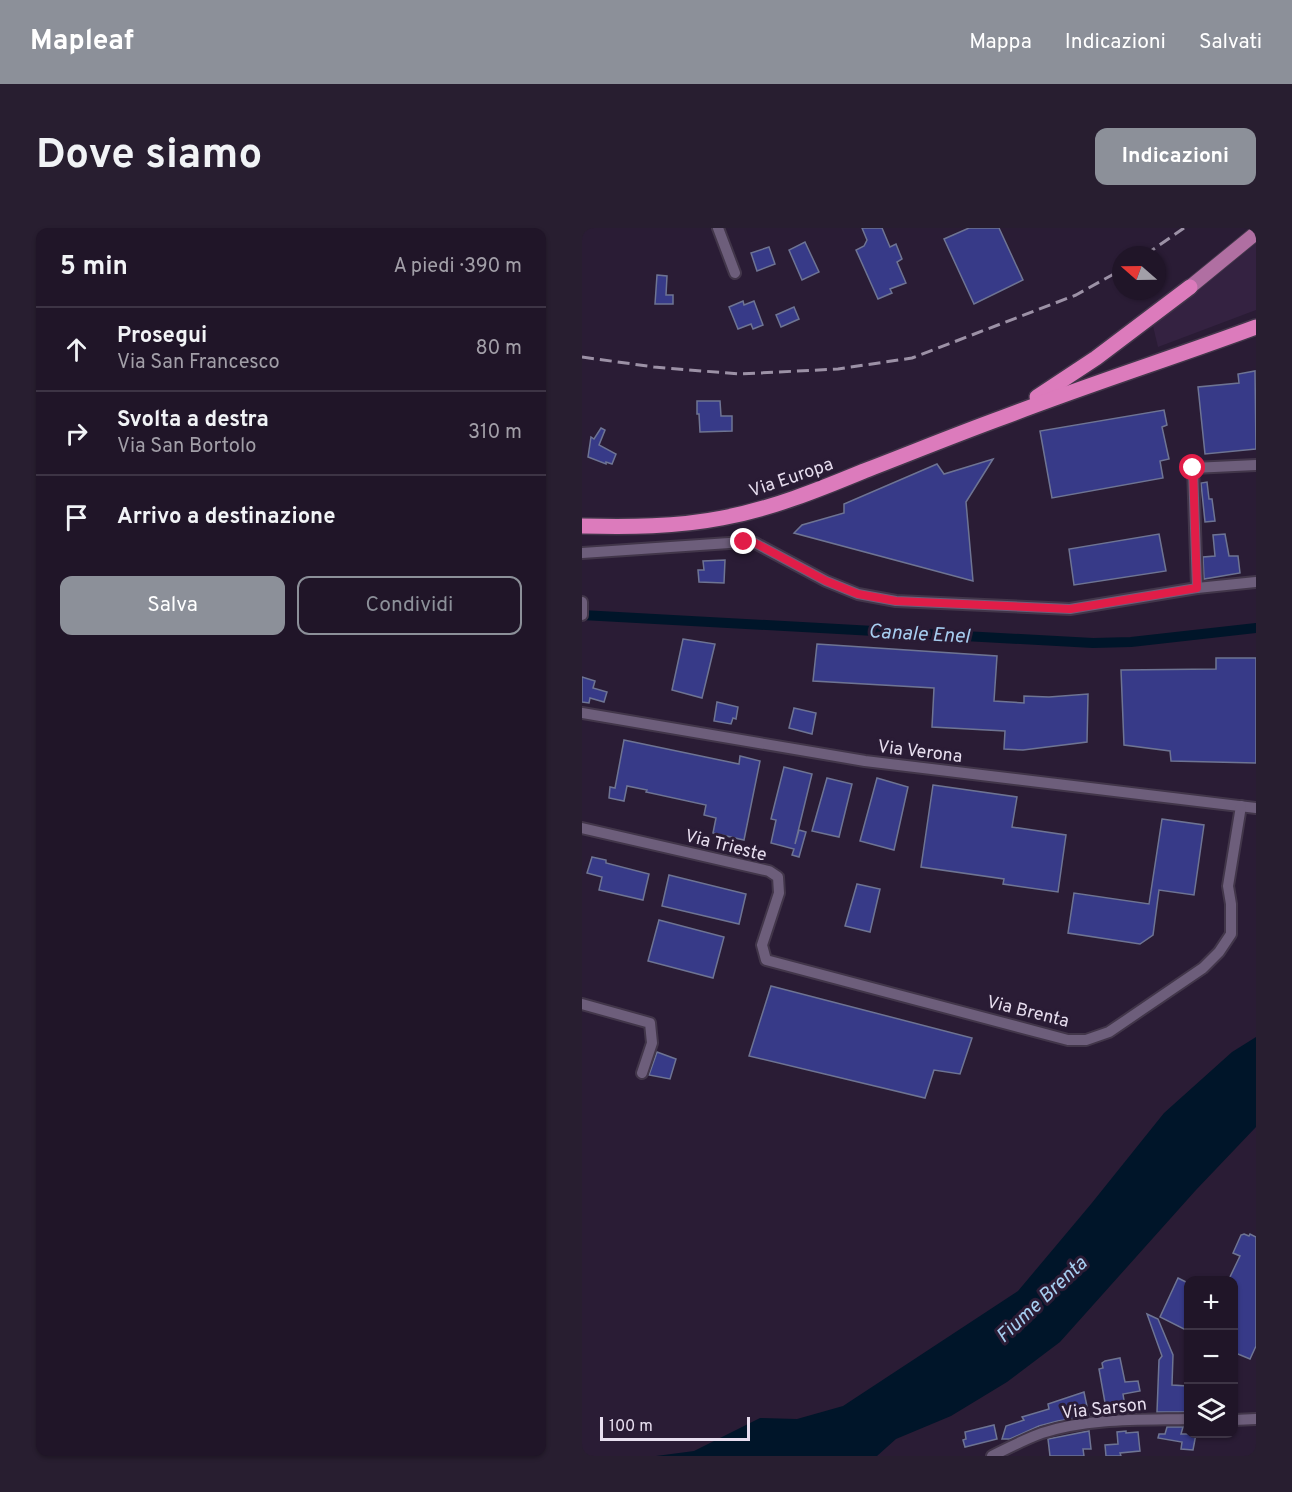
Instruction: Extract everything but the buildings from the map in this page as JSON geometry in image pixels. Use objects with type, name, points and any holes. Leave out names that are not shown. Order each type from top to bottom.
[{"type":"highway","points":[[1003,417],[1073,374],[1190,287]]},
{"type":"highway","points":[[1096,383],[1149,356],[1256,317]]},
{"type":"highway","points":[[1003,417],[1256,327]]},
{"type":"highway","name":"Via Europa","points":[[582,526],[667,525],[723,518],[756,510],[821,489],[1003,417]]},
{"type":"main road","points":[[1190,287],[1256,233]]},
{"type":"street","points":[[718,228],[735,273]]},
{"type":"street","points":[[1197,588],[1193,468],[1256,465]]},
{"type":"street","points":[[582,553],[755,543],[826,581],[858,594],[896,601],[1070,609],[1197,588],[1256,582]]},
{"type":"street","points":[[582,603],[582,615]]},
{"type":"street","name":"Via Verona","points":[[582,713],[865,761],[1256,808]]},
{"type":"street","name":"Via Brenta","points":[[765,960],[1068,1040],[1086,1040],[1109,1032],[1203,968],[1219,952],[1231,934],[1231,904],[1228,886],[1241,806]]},
{"type":"street","name":"Via Trieste","points":[[582,828],[769,871],[778,877],[779,893],[762,945],[765,960]]},
{"type":"street","points":[[582,1004],[650,1023],[652,1043],[642,1073]]},
{"type":"street","name":"Via Sarson","points":[[992,1456],[1042,1433],[1075,1425],[1109,1421],[1184,1419]]},
{"type":"street","points":[[1238,1420],[1256,1419]]},
{"type":"shaded area","points":[[1256,242],[1256,310],[1158,347],[1153,326]]},
{"type":"water","name":"Fiume Brenta","points":[[1256,1037],[1256,1127],[1196,1190],[1060,1342],[1007,1382],[951,1416],[896,1439],[877,1456],[656,1456],[694,1451],[760,1418],[797,1419],[843,1406],[1018,1291],[1164,1113],[1232,1052]]},
{"type":"waterway","name":"Canale Enel","points":[[582,615],[1093,643],[1131,642],[1256,628]]},
{"type":"railway","points":[[1158,246],[1184,228]]},
{"type":"railway","points":[[582,357],[654,367],[739,374],[838,369],[912,358],[1076,295],[1112,275]]},
{"type":"route","points":[[744,542],[755,543],[826,581],[858,594],[896,601],[1070,609],[1197,588],[1193,468]]}]
